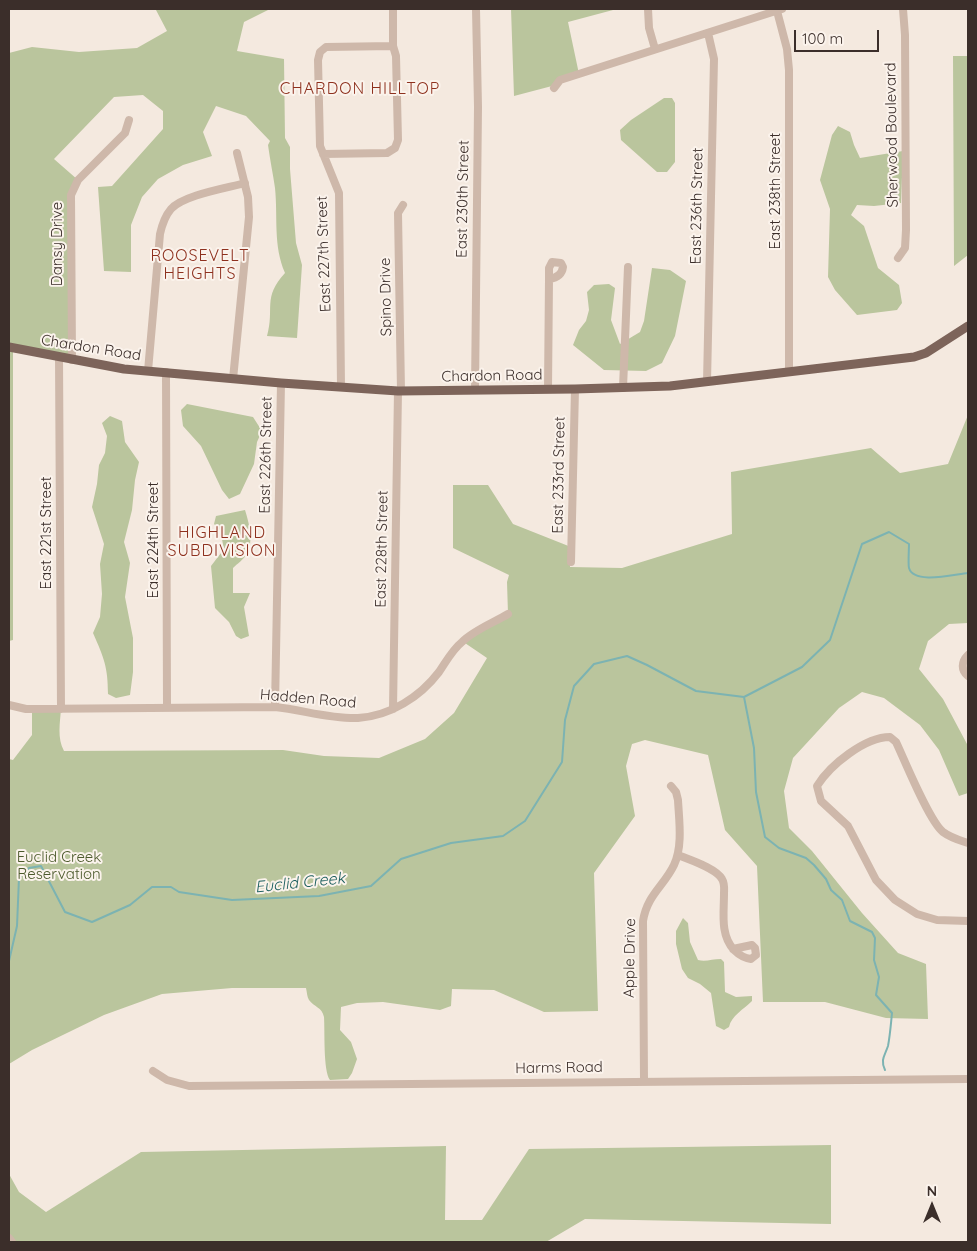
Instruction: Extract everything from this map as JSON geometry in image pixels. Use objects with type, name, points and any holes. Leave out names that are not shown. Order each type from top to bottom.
[{"type":"main road","name":"Chardon Road","points":[[9,347],[105,366],[233,379],[341,387],[399,390],[624,388],[670,386],[914,357],[926,353],[968,326]]},
{"type":"street","points":[[323,154],[387,153],[395,148],[398,140],[393,9]]},
{"type":"street","name":"East 230th Street","points":[[475,390],[478,106],[476,9]]},
{"type":"street","points":[[648,9],[649,28],[655,50]]},
{"type":"street","name":"Sherwood Boulevard","points":[[898,258],[906,245],[903,9]]},
{"type":"street","points":[[554,88],[560,80],[779,10]]},
{"type":"street","name":"East 238th Street","points":[[779,10],[789,70],[789,372]]},
{"type":"street","name":"East 236th Street","points":[[707,382],[714,60],[708,33]]},
{"type":"street","name":"East 227th Street","points":[[341,387],[338,193],[319,138],[318,60],[320,52],[326,47],[393,46]]},
{"type":"street","name":"Dansy Drive","points":[[72,360],[71,195],[78,180],[125,133],[129,120]]},
{"type":"street","points":[[233,379],[249,217],[248,197],[237,153]]},
{"type":"street","points":[[148,371],[160,234],[166,215],[172,207],[187,198],[245,183]]},
{"type":"street","name":"Spino Drive","points":[[399,390],[398,213],[403,205]]},
{"type":"street","points":[[624,388],[628,267]]},
{"type":"street","points":[[548,389],[549,279]]},
{"type":"street","name":"East 221st Street","points":[[58,357],[61,709]]},
{"type":"street","name":"East 224th Street","points":[[166,372],[167,708]]},
{"type":"street","name":"East 226th Street","points":[[275,707],[281,383]]},
{"type":"street","name":"East 233rd Street","points":[[571,562],[575,389]]},
{"type":"street","name":"East 228th Street","points":[[393,709],[399,390]]},
{"type":"street","name":"Hadden Road","points":[[9,705],[26,709],[275,707],[296,709],[338,718],[360,718],[376,715],[409,701],[427,688],[462,640],[508,614]]},
{"type":"street","points":[[968,655],[964,660],[963,666],[968,676]]},
{"type":"street","points":[[968,843],[942,831],[933,819],[896,742],[890,736],[883,736],[847,753],[822,778],[817,786],[821,801],[848,826],[876,880],[895,900],[917,914],[937,920],[968,921]]},
{"type":"street","name":"Apple Drive","points":[[644,1081],[642,921],[648,902],[671,870],[678,855],[678,800],[672,786]]},
{"type":"street","points":[[678,855],[712,870],[722,880],[724,887],[724,930],[726,939],[733,949]]},
{"type":"street","name":"Harms Road","points":[[153,1070],[167,1080],[189,1086],[968,1080]]},
{"type":"street","points":[[9,1238],[12,1242]]},
{"type":"green space","points":[[270,9],[244,22],[237,51],[284,59],[285,138],[290,147],[296,243],[302,265],[297,338],[267,336],[271,297],[278,282],[285,273],[277,242],[275,188],[268,145],[270,141],[246,116],[216,106],[203,132],[212,156],[183,165],[158,179],[142,197],[131,225],[131,272],[104,271],[98,187],[112,186],[163,129],[163,111],[143,95],[114,97],[54,159],[78,180],[74,187],[72,360],[13,348],[13,640],[9,641],[9,53],[32,47],[79,52],[137,48],[167,31],[156,10]]},
{"type":"green space","points":[[511,9],[613,10],[568,22],[579,74],[552,86],[514,96]]},
{"type":"green space","points":[[953,56],[968,56],[968,255],[954,266]]},
{"type":"green space","points":[[664,98],[672,98],[675,103],[675,162],[667,172],[657,172],[621,140],[620,130],[631,120]]},
{"type":"green space","points":[[838,126],[850,132],[860,158],[903,151],[901,203],[874,206],[857,205],[851,215],[864,226],[878,268],[899,285],[902,303],[897,310],[857,315],[835,290],[828,277],[830,209],[820,180],[832,135]]},
{"type":"green space","points":[[652,268],[670,270],[686,281],[675,336],[662,363],[646,371],[604,370],[573,345],[579,330],[586,321],[589,310],[587,292],[594,285],[609,284],[615,288],[611,320],[620,344],[640,332],[644,321]]},
{"type":"green space","points":[[187,404],[253,417],[262,431],[257,442],[254,464],[240,494],[229,499],[222,490],[201,446],[183,426],[181,410]]},
{"type":"green space","name":"Euclid Creek Reservation","points":[[968,415],[968,623],[949,624],[928,641],[919,669],[943,699],[967,744],[968,793],[959,796],[939,750],[920,725],[884,698],[862,692],[839,708],[793,758],[784,791],[789,828],[812,851],[862,913],[898,953],[926,964],[928,1019],[886,1018],[825,1002],[763,1002],[757,866],[725,830],[708,755],[645,740],[632,744],[626,766],[635,816],[594,873],[598,1011],[544,1012],[494,990],[452,989],[451,1006],[440,1010],[383,1002],[357,1003],[341,1007],[340,1030],[351,1042],[357,1059],[348,1079],[330,1080],[325,1060],[324,1017],[322,1011],[309,1000],[306,988],[232,988],[162,994],[104,1015],[32,1050],[9,1064],[9,759],[13,760],[32,735],[32,709],[61,709],[60,736],[64,751],[283,750],[324,756],[379,758],[425,739],[454,713],[487,658],[462,641],[508,614],[507,582],[509,575],[453,548],[453,485],[488,485],[513,524],[571,547],[570,567],[622,568],[732,534],[731,472],[871,448],[900,473],[948,464]]},
{"type":"green space","points":[[110,416],[122,421],[125,442],[139,462],[132,510],[124,542],[130,563],[125,597],[133,638],[133,672],[130,695],[116,698],[108,694],[105,663],[93,633],[100,617],[102,594],[100,564],[104,544],[92,507],[99,465],[105,453],[107,436],[102,423]]},
{"type":"green space","points":[[245,510],[250,532],[249,549],[246,556],[233,568],[233,593],[250,593],[244,607],[249,636],[241,639],[236,636],[229,622],[215,608],[211,566],[224,549],[220,530],[214,524],[216,516]]},
{"type":"green space","points":[[683,918],[688,923],[690,942],[698,960],[721,959],[724,962],[725,992],[736,997],[752,996],[752,1001],[735,1016],[729,1027],[724,1030],[716,1026],[711,993],[700,984],[688,978],[682,969],[676,944],[676,931]]},
{"type":"green space","points":[[831,1145],[831,1224],[585,1219],[546,1242],[9,1242],[9,1174],[19,1192],[46,1212],[141,1152],[446,1146],[445,1220],[482,1220],[529,1149]]},
{"type":"waterway","name":"Euclid Creek","points":[[9,961],[17,926],[19,878],[29,868],[41,866],[65,912],[92,922],[130,905],[152,887],[171,887],[179,892],[232,900],[319,896],[371,886],[401,859],[451,843],[503,836],[525,821],[562,762],[565,720],[574,686],[594,664],[627,656],[696,691],[744,697],[802,667],[830,640],[862,544],[889,532],[909,544],[909,568],[912,573],[926,577],[968,573]]},
{"type":"waterway","points":[[744,697],[754,748],[756,792],[765,837],[779,848],[806,858],[814,865],[826,879],[831,890],[842,900],[850,921],[872,932],[875,938],[874,960],[879,977],[876,995],[892,1013],[888,1046],[883,1060],[885,1070]]},
{"type":"district","name":"CHARDON HILLTOP","points":[[360,89]]},
{"type":"district","name":"ROOSEVELT HEIGHTS","points":[[200,265]]},
{"type":"district","name":"HIGHLAND SUBDIVISION","points":[[222,542]]}]
